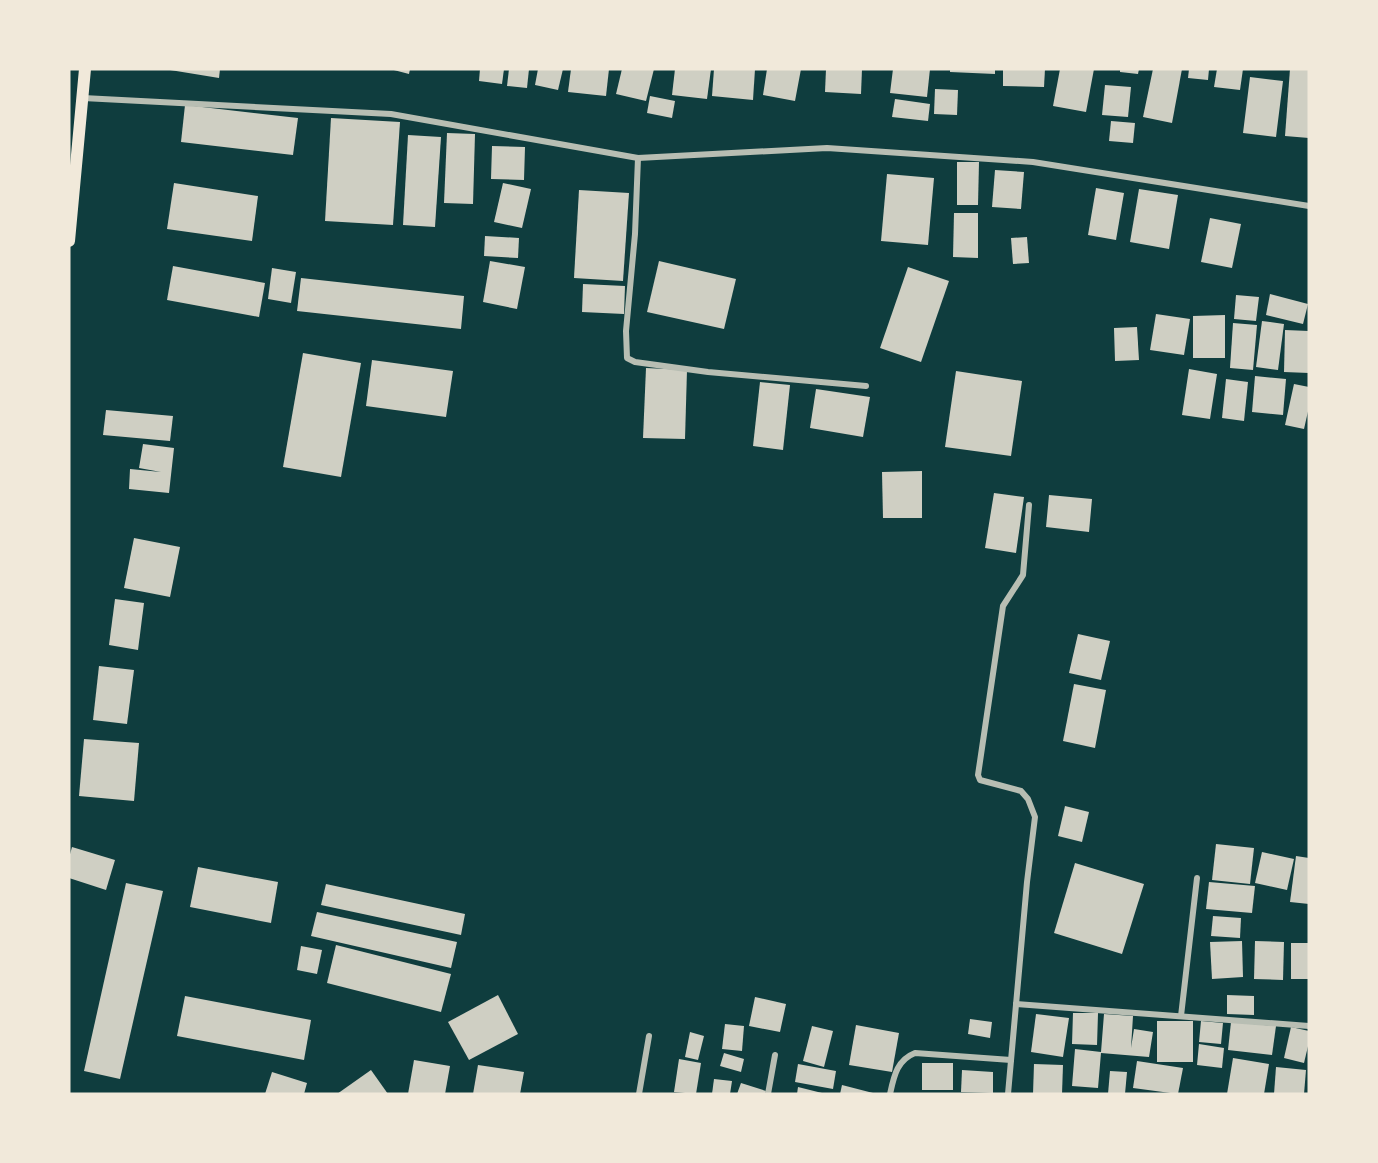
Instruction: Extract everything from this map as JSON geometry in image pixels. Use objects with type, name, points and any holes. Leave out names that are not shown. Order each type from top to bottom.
[{"type":"main road","points":[[69,241],[85,69]]},
{"type":"street","points":[[83,98],[391,114],[638,158],[827,148],[1034,162],[1309,206]]},
{"type":"street","points":[[638,158],[626,331],[627,358],[636,362],[708,372],[866,386]]},
{"type":"street","points":[[1008,1094],[1035,817],[1028,799],[1021,791],[987,783],[980,780],[978,775],[1003,606],[1023,575],[1029,505]]},
{"type":"street","points":[[1181,1016],[1197,878]]},
{"type":"street","points":[[1016,1004],[1309,1026]]},
{"type":"street","points":[[639,1094],[649,1036]]},
{"type":"street","points":[[890,1094],[899,1064],[904,1057],[915,1053],[1011,1060]]},
{"type":"street","points":[[768,1094],[775,1055]]},
{"type":"building","points":[[164,69],[220,69],[219,78]]},
{"type":"building","points":[[390,69],[410,69],[409,74]]},
{"type":"building","points":[[480,69],[504,69],[502,84],[479,81]]},
{"type":"building","points":[[509,69],[529,69],[527,88],[507,86]]},
{"type":"building","points":[[538,69],[563,69],[558,90],[535,85]]},
{"type":"building","points":[[571,69],[609,69],[606,96],[568,92]]},
{"type":"building","points":[[622,69],[654,69],[646,101],[616,94]]},
{"type":"building","points":[[675,69],[711,69],[707,99],[672,95]]},
{"type":"building","points":[[714,69],[755,69],[753,100],[712,96]]},
{"type":"building","points":[[767,69],[801,69],[795,101],[763,95]]},
{"type":"building","points":[[826,69],[862,69],[861,94],[825,92]]},
{"type":"building","points":[[893,69],[930,69],[927,97],[890,93]]},
{"type":"building","points":[[950,69],[995,69],[995,74],[950,72]]},
{"type":"building","points":[[1003,69],[1045,69],[1044,87],[1003,86]]},
{"type":"building","points":[[1060,69],[1094,69],[1086,112],[1053,106]]},
{"type":"building","points":[[1120,69],[1139,69],[1138,74],[1120,72]]},
{"type":"building","points":[[1153,69],[1182,69],[1172,123],[1143,117]]},
{"type":"building","points":[[1189,69],[1209,69],[1208,80],[1188,78]]},
{"type":"building","points":[[1217,69],[1243,69],[1240,90],[1214,87]]},
{"type":"building","points":[[1290,69],[1309,70],[1309,138],[1285,136]]},
{"type":"building","points":[[1250,77],[1283,81],[1276,137],[1243,133]]},
{"type":"building","points":[[1105,85],[1131,87],[1128,117],[1102,115]]},
{"type":"building","points":[[935,89],[958,90],[957,115],[934,114]]},
{"type":"building","points":[[650,96],[675,101],[672,118],[647,113]]},
{"type":"building","points":[[895,99],[930,104],[928,121],[892,117]]},
{"type":"building","points":[[185,105],[298,118],[293,155],[181,142]]},
{"type":"building","points":[[331,118],[400,122],[393,225],[325,221]]},
{"type":"building","points":[[1111,121],[1135,123],[1133,143],[1109,141]]},
{"type":"building","points":[[447,133],[475,134],[473,204],[444,203]]},
{"type":"building","points":[[408,135],[441,137],[435,227],[403,225]]},
{"type":"building","points":[[492,146],[525,147],[524,180],[491,179]]},
{"type":"building","points":[[957,162],[979,162],[978,205],[957,205]]},
{"type":"building","points":[[995,170],[1024,172],[1021,209],[992,207]]},
{"type":"building","points":[[887,174],[934,178],[928,245],[881,241]]},
{"type":"building","points":[[174,183],[258,196],[252,241],[167,229]]},
{"type":"building","points":[[503,183],[531,189],[522,228],[494,222]]},
{"type":"building","points":[[1096,188],[1124,193],[1116,240],[1088,235]]},
{"type":"building","points":[[1139,189],[1178,195],[1169,249],[1130,242]]},
{"type":"building","points":[[579,190],[629,193],[623,281],[574,278]]},
{"type":"building","points":[[954,213],[978,213],[978,258],[953,257]]},
{"type":"building","points":[[1210,218],[1241,224],[1232,268],[1201,262]]},
{"type":"building","points":[[485,236],[519,238],[518,258],[484,256]]},
{"type":"building","points":[[1027,237],[1029,263],[1013,264],[1011,238]]},
{"type":"building","points":[[490,261],[525,267],[517,309],[483,302]]},
{"type":"building","points":[[659,261],[736,279],[724,329],[647,312]]},
{"type":"building","points":[[173,266],[265,283],[259,317],[167,300]]},
{"type":"building","points":[[908,267],[949,281],[921,362],[880,348]]},
{"type":"building","points":[[272,268],[296,272],[291,303],[268,299]]},
{"type":"building","points":[[301,278],[464,296],[461,329],[297,311]]},
{"type":"building","points":[[583,284],[625,286],[624,314],[582,312]]},
{"type":"building","points":[[1270,294],[1308,304],[1303,324],[1266,315]]},
{"type":"building","points":[[1236,295],[1259,297],[1256,321],[1234,319]]},
{"type":"building","points":[[1156,314],[1190,319],[1184,355],[1150,350]]},
{"type":"building","points":[[1225,315],[1225,358],[1193,358],[1193,316]]},
{"type":"building","points":[[1262,321],[1284,324],[1278,370],[1256,367]]},
{"type":"building","points":[[1233,323],[1257,325],[1253,370],[1230,368]]},
{"type":"building","points":[[1137,327],[1139,360],[1115,361],[1114,328]]},
{"type":"building","points":[[1285,330],[1309,331],[1309,373],[1284,372]]},
{"type":"building","points":[[303,353],[361,363],[341,477],[283,467]]},
{"type":"building","points":[[372,360],[453,371],[446,417],[366,406]]},
{"type":"building","points":[[646,368],[687,370],[685,439],[643,438]]},
{"type":"building","points":[[1189,369],[1217,374],[1210,419],[1182,415]]},
{"type":"building","points":[[956,371],[1022,381],[1011,456],[945,447]]},
{"type":"building","points":[[1255,376],[1286,379],[1283,415],[1252,412]]},
{"type":"building","points":[[1226,379],[1248,382],[1244,421],[1222,418]]},
{"type":"building","points":[[760,382],[790,385],[783,450],[753,446]]},
{"type":"building","points":[[1294,384],[1309,387],[1309,407],[1304,429],[1285,425]]},
{"type":"building","points":[[816,389],[870,397],[863,437],[810,428]]},
{"type":"building","points":[[106,410],[173,416],[170,441],[103,435]]},
{"type":"building","points":[[143,444],[174,448],[169,493],[129,489],[130,469],[161,472],[139,468]]},
{"type":"building","points":[[922,471],[922,518],[883,518],[882,472]]},
{"type":"building","points":[[994,493],[1024,497],[1016,553],[985,548]]},
{"type":"building","points":[[1049,495],[1092,499],[1089,532],[1046,527]]},
{"type":"building","points":[[134,538],[180,547],[170,597],[124,588]]},
{"type":"building","points":[[115,599],[144,603],[138,650],[109,645]]},
{"type":"building","points":[[1078,634],[1110,641],[1101,680],[1069,673]]},
{"type":"building","points":[[99,666],[134,670],[127,724],[93,720]]},
{"type":"building","points":[[1074,684],[1106,690],[1095,748],[1063,741]]},
{"type":"building","points":[[84,739],[139,743],[134,801],[79,796]]},
{"type":"building","points":[[1065,806],[1089,812],[1082,842],[1058,836]]},
{"type":"building","points":[[1216,844],[1254,848],[1250,884],[1212,880]]},
{"type":"building","points":[[72,847],[115,860],[106,890],[69,878],[69,858]]},
{"type":"building","points":[[1262,852],[1294,859],[1287,890],[1255,883]]},
{"type":"building","points":[[1296,856],[1309,858],[1309,904],[1290,902]]},
{"type":"building","points":[[1075,863],[1144,884],[1122,954],[1054,933]]},
{"type":"building","points":[[198,867],[278,882],[271,923],[190,907]]},
{"type":"building","points":[[1209,882],[1255,886],[1252,913],[1206,909]]},
{"type":"building","points":[[126,883],[163,891],[120,1079],[84,1071]]},
{"type":"building","points":[[326,884],[465,914],[461,935],[321,905]]},
{"type":"building","points":[[317,912],[457,942],[451,968],[311,936]]},
{"type":"building","points":[[1213,916],[1241,918],[1240,938],[1211,936]]},
{"type":"building","points":[[1242,941],[1243,977],[1212,979],[1210,942]]},
{"type":"building","points":[[1255,941],[1284,942],[1283,980],[1254,979]]},
{"type":"building","points":[[1291,943],[1309,943],[1309,979],[1291,979]]},
{"type":"building","points":[[336,945],[451,974],[441,1012],[327,983]]},
{"type":"building","points":[[301,946],[322,950],[317,974],[297,970]]},
{"type":"building","points":[[498,995],[518,1034],[469,1060],[448,1022]]},
{"type":"building","points":[[1227,995],[1254,996],[1254,1015],[1227,1014]]},
{"type":"building","points":[[185,996],[311,1020],[304,1060],[177,1036]]},
{"type":"building","points":[[755,997],[786,1004],[780,1032],[749,1026]]},
{"type":"building","points":[[1073,1013],[1098,1013],[1097,1045],[1072,1044]]},
{"type":"building","points":[[1036,1014],[1069,1018],[1063,1057],[1031,1052]]},
{"type":"building","points":[[1104,1014],[1133,1016],[1131,1048],[1134,1029],[1153,1032],[1149,1057],[1101,1053],[1098,1088],[1072,1086],[1075,1049],[1101,1052]]},
{"type":"building","points":[[970,1019],[992,1022],[990,1038],[968,1034]]},
{"type":"building","points":[[1157,1021],[1193,1021],[1193,1062],[1157,1062]]},
{"type":"building","points":[[1201,1021],[1223,1023],[1221,1044],[1199,1042]]},
{"type":"building","points":[[1231,1022],[1276,1026],[1272,1055],[1228,1050]]},
{"type":"building","points":[[725,1024],[744,1026],[742,1051],[722,1049]]},
{"type":"building","points":[[856,1025],[899,1033],[892,1072],[849,1065]]},
{"type":"building","points":[[812,1026],[833,1031],[824,1067],[803,1061]]},
{"type":"building","points":[[1291,1027],[1309,1031],[1304,1063],[1284,1058]]},
{"type":"building","points":[[690,1032],[704,1036],[698,1060],[685,1057]]},
{"type":"building","points":[[1199,1044],[1224,1048],[1222,1068],[1197,1065]]},
{"type":"building","points":[[724,1053],[744,1059],[741,1072],[720,1066]]},
{"type":"building","points":[[1233,1058],[1269,1064],[1264,1094],[1227,1094]]},
{"type":"building","points":[[679,1059],[701,1063],[696,1094],[674,1092]]},
{"type":"building","points":[[414,1060],[450,1066],[445,1094],[408,1094]]},
{"type":"building","points":[[1137,1061],[1183,1068],[1178,1094],[1133,1088]]},
{"type":"building","points":[[922,1063],[953,1063],[953,1090],[922,1090]]},
{"type":"building","points":[[798,1064],[836,1071],[833,1089],[795,1082]]},
{"type":"building","points":[[1034,1064],[1063,1065],[1062,1094],[1033,1094]]},
{"type":"building","points":[[478,1065],[524,1072],[520,1094],[473,1094]]},
{"type":"building","points":[[1276,1067],[1306,1070],[1304,1094],[1274,1094]]},
{"type":"building","points":[[371,1070],[388,1094],[337,1094]]},
{"type":"building","points":[[962,1070],[993,1072],[993,1093],[961,1092]]},
{"type":"building","points":[[1110,1071],[1127,1072],[1125,1094],[1108,1094]]},
{"type":"building","points":[[272,1072],[307,1083],[304,1094],[265,1094]]},
{"type":"building","points":[[714,1079],[732,1081],[730,1094],[712,1094]]},
{"type":"building","points":[[741,1083],[766,1091],[765,1094],[737,1094]]},
{"type":"building","points":[[842,1085],[873,1093],[873,1094],[840,1094]]},
{"type":"building","points":[[798,1087],[822,1093],[822,1094],[797,1094]]}]
